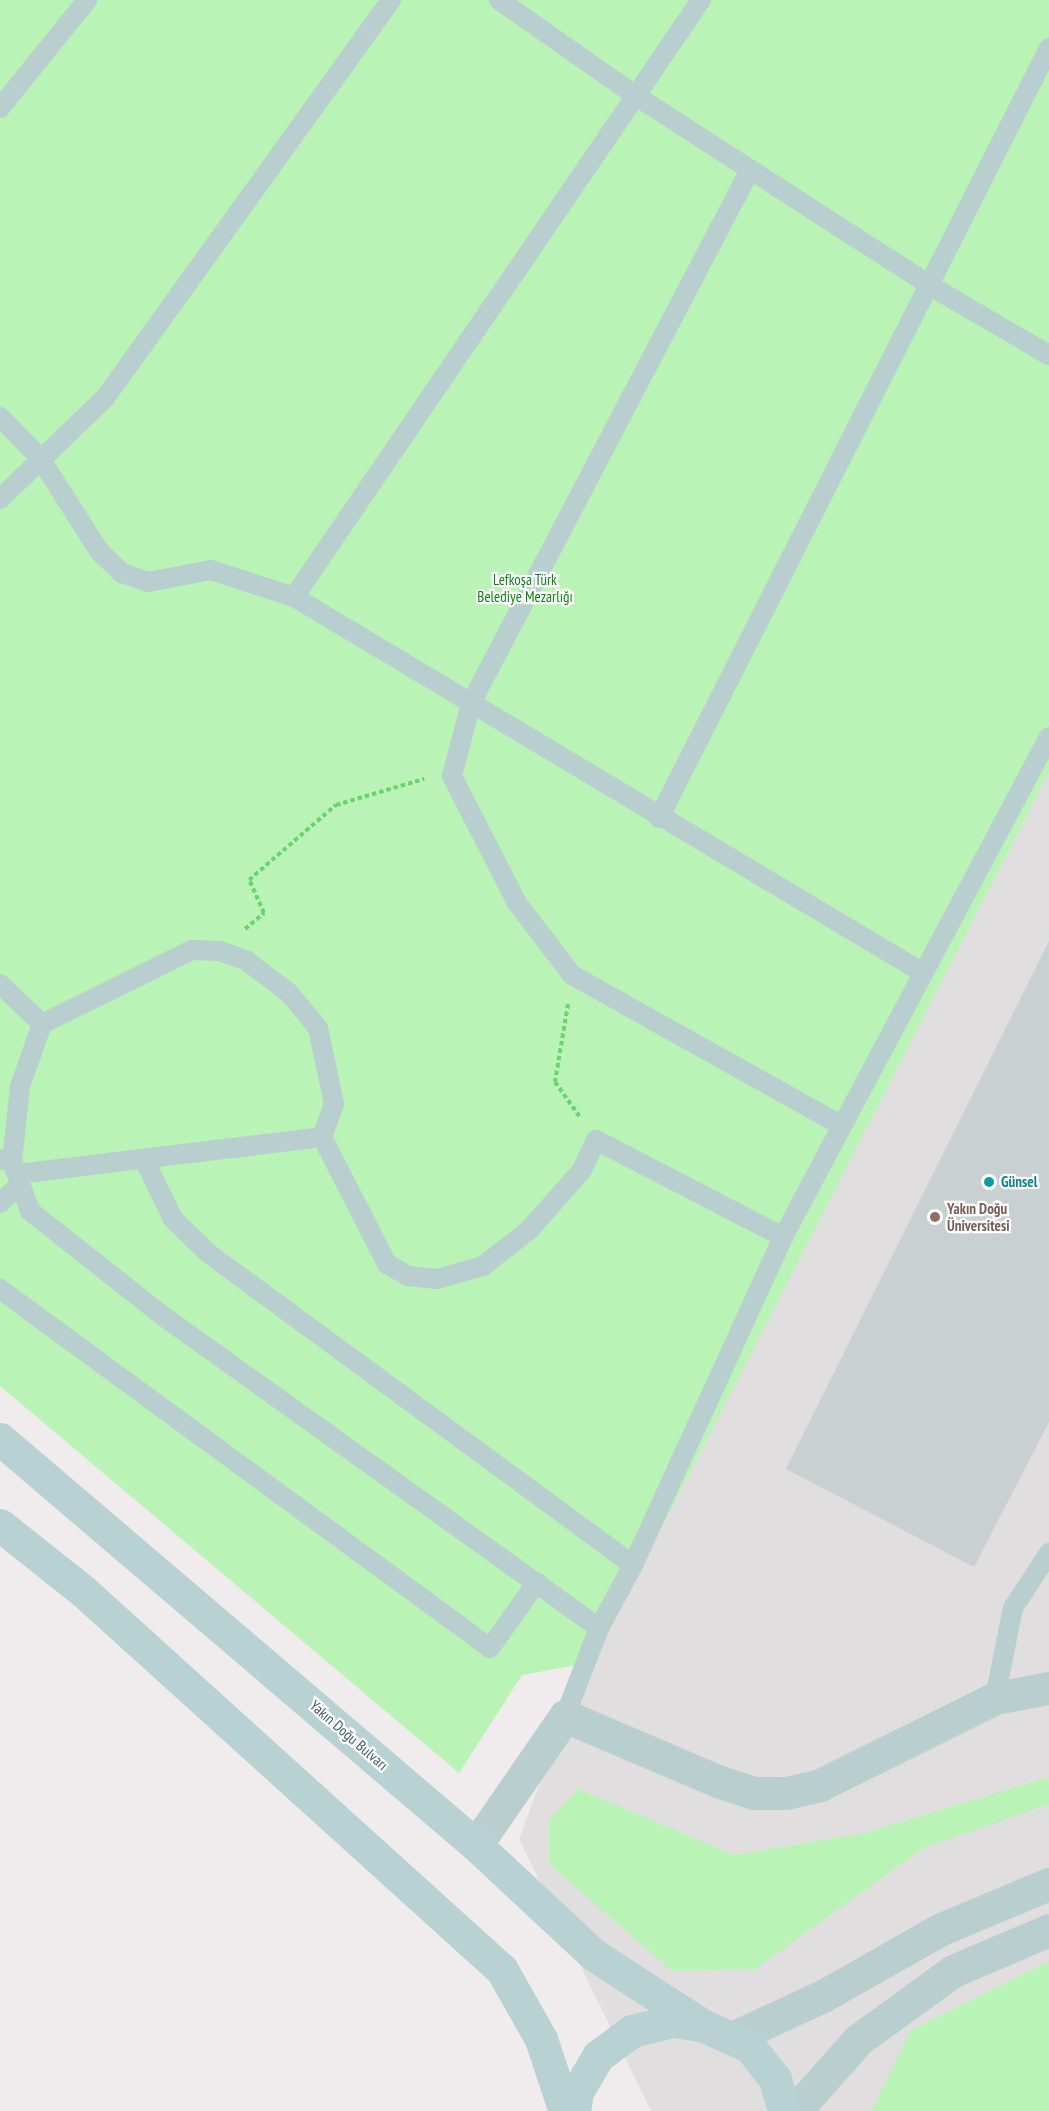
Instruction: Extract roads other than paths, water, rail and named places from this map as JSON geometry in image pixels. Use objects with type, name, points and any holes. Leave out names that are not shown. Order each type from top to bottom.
[{"type":"main road","name":"Yakın Doğu Bulvarı","points":[[0,1439],[476,1845],[594,1954],[702,2025]]},
{"type":"main road","points":[[0,1525],[83,1592],[502,1970],[541,2039],[565,2111]]},
{"type":"main road","points":[[574,2111],[577,2092],[598,2056],[632,2031],[673,2020],[702,2025],[750,2047],[775,2079],[784,2111]]},
{"type":"street","points":[[476,1845],[565,1716],[720,1782],[753,1793],[786,1792],[820,1785],[994,1698],[1049,1688]]},
{"type":"street","points":[[732,2038],[823,1996],[939,1930],[1049,1884]]},
{"type":"street","points":[[795,2111],[858,2040],[953,1971],[1049,1930]]},
{"type":"lane","points":[[0,108],[87,0]]},
{"type":"lane","points":[[0,499],[40,458],[105,398],[391,0]]},
{"type":"lane","points":[[499,0],[633,94],[750,170],[929,285],[1049,355]]},
{"type":"lane","points":[[294,597],[633,94],[701,0]]},
{"type":"lane","points":[[659,818],[1049,48]]},
{"type":"lane","points":[[750,170],[471,703],[452,776],[517,903],[572,975],[840,1125]]},
{"type":"lane","points":[[0,417],[40,458],[99,551],[135,580],[162,581],[211,570],[294,597],[659,818],[920,971]]},
{"type":"lane","points":[[565,1716],[598,1628],[633,1565],[783,1237],[920,971],[1049,737]]},
{"type":"lane","points":[[0,1203],[12,1170],[20,1086],[42,1024],[192,950],[220,951],[268,975],[318,1028],[334,1104],[322,1137],[387,1264],[408,1276],[437,1279],[483,1266],[529,1230],[572,1184],[596,1140],[783,1237]]},
{"type":"lane","points":[[0,984],[42,1024]]},
{"type":"lane","points":[[12,1170],[146,1161],[322,1137]]},
{"type":"lane","points":[[146,1161],[173,1219],[208,1253],[633,1565]]},
{"type":"lane","points":[[12,1170],[30,1211],[163,1316],[537,1582],[598,1628]]},
{"type":"lane","points":[[0,1289],[490,1648],[537,1582]]},
{"type":"lane","points":[[994,1698],[1013,1608],[1049,1553]]},
{"type":"place","name":"Günsel","points":[[989,1182]]},
{"type":"place","name":"Yakın Doğu Üniversitesi","points":[[935,1217]]},
{"type":"park label","name":"Lefkoşa Türk Belediye Mezarlığı","points":[[525,588]]}]
